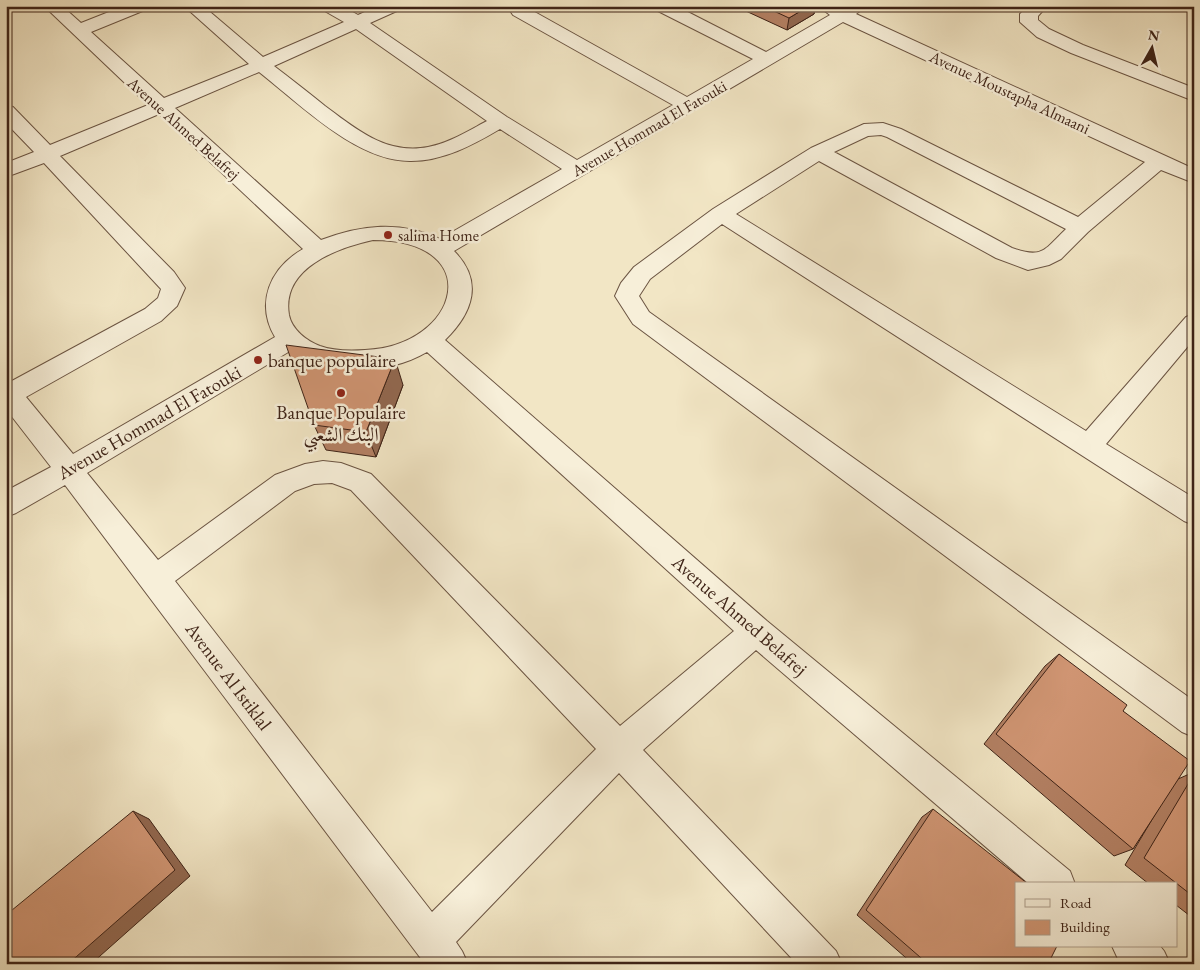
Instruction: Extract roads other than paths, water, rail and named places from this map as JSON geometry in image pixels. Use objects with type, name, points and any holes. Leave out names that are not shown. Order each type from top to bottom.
[{"type":"street","name":"Avenue Ahmed Belafrej","points":[[52,6],[318,250]]},
{"type":"street","points":[[78,31],[139,6]]},
{"type":"street","points":[[192,6],[262,64],[368,146],[388,152],[414,156],[439,152],[462,144],[500,122]]},
{"type":"street","points":[[329,6],[357,22],[500,122],[577,169]]},
{"type":"street","points":[[6,171],[262,64],[393,6]]},
{"type":"street","points":[[662,6],[766,59]]},
{"type":"street","name":"Avenue Moustapha Almaani","points":[[825,6],[851,10],[1194,178]]},
{"type":"street","points":[[1039,6],[1029,14],[1029,22],[1043,33],[1077,49],[1194,95]]},
{"type":"street","points":[[517,8],[687,105]]},
{"type":"street","name":"Avenue Hommad El Fatouki","points":[[440,249],[851,10]]},
{"type":"street","points":[[6,111],[166,278],[172,288],[172,294],[166,306],[153,315],[8,392]]},
{"type":"street","points":[[1080,227],[894,132],[883,129],[864,130],[818,152],[721,214],[642,273],[629,289],[627,296],[641,318],[1194,721]]},
{"type":"street","points":[[818,152],[1015,259],[1028,262],[1052,254],[1080,227],[1159,161]]},
{"type":"street","points":[[721,214],[1194,513]]},
{"type":"street","points":[[372,233],[409,236],[426,241],[440,249],[449,257],[460,276],[460,297],[457,308],[450,319],[428,339],[394,355],[355,361],[318,355],[291,339],[280,323],[277,315],[278,297],[291,271],[318,250],[335,242],[372,233]]},
{"type":"street","points":[[1088,447],[1194,323]]},
{"type":"street","name":"Avenue Hommad El Fatouki","points":[[6,505],[291,339]]},
{"type":"street","name":"Avenue Ahmed Belafrej","points":[[428,339],[756,631],[1054,882]]},
{"type":"street","name":"Avenue Al Istiklal","points":[[8,392],[155,579],[440,952]]},
{"type":"street","points":[[155,579],[285,483],[310,473],[322,471],[348,475],[371,491],[823,964]]},
{"type":"street","points":[[440,952],[619,749],[756,631]]},
{"type":"street","points":[[1133,948],[1152,964]]},
{"type":"place","name":"salima Home","points":[[388,235]]},
{"type":"place","name":"banque populaire","points":[[258,360]]},
{"type":"place","name":"Banque Populaire البنك الشعبي","points":[[341,393]]}]
